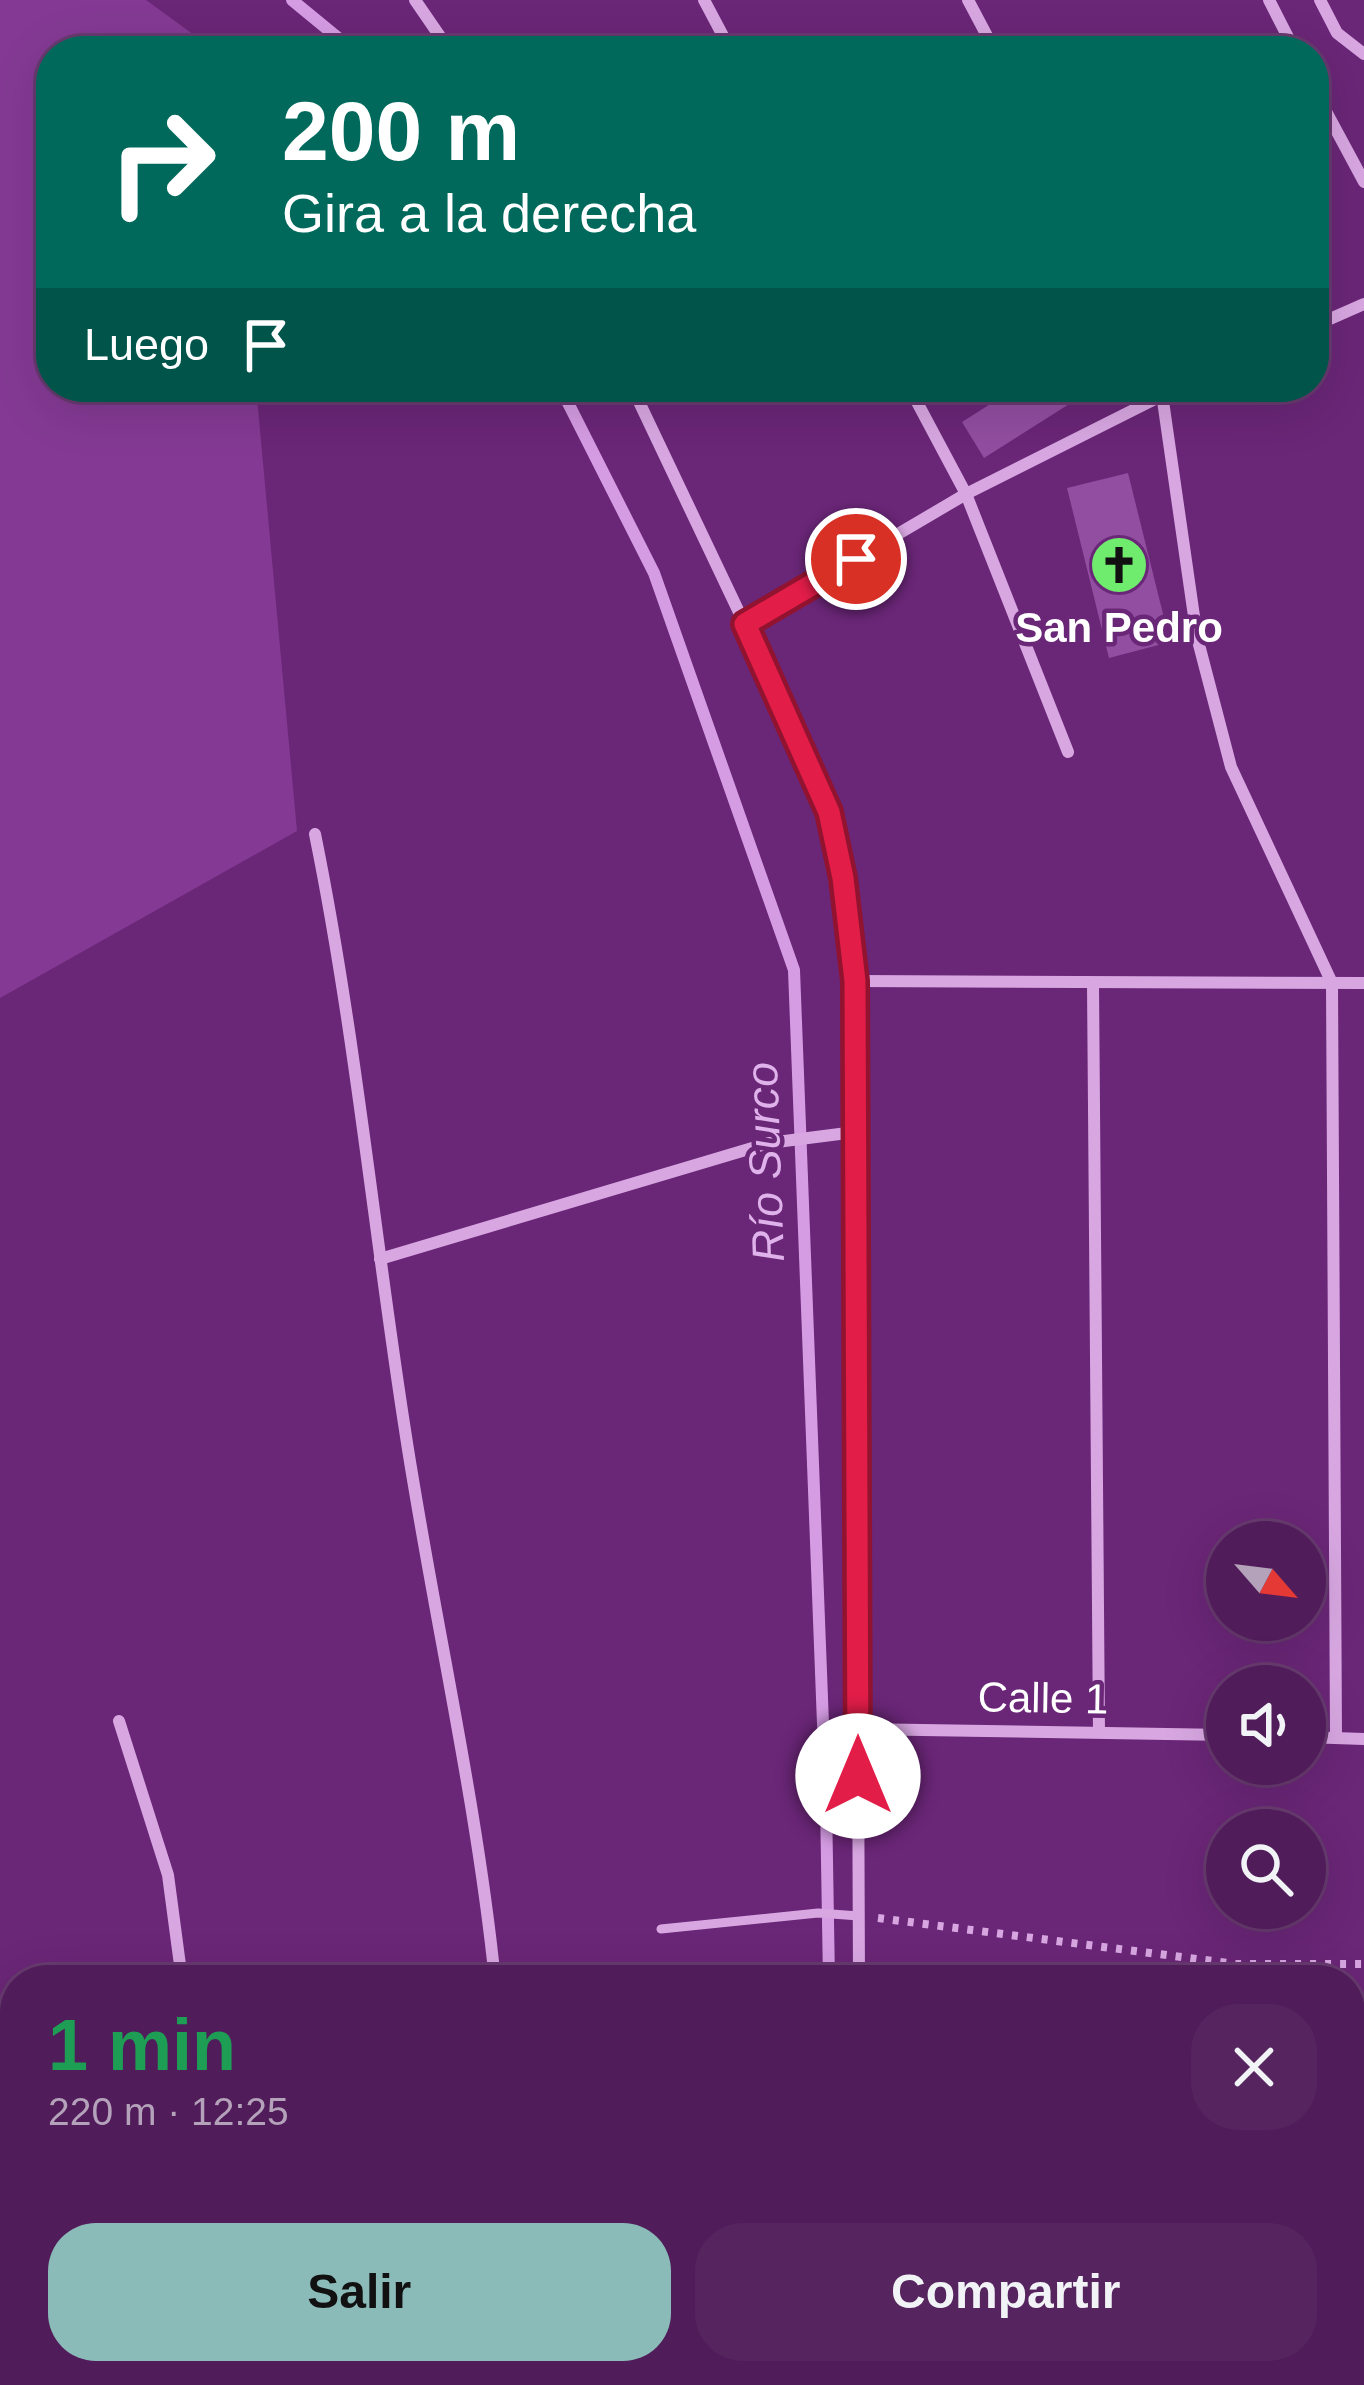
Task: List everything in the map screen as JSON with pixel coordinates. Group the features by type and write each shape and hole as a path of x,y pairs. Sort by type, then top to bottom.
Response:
{"street":[{"path":"416,0 440,36"},
{"path":"704,0 723,36"},
{"path":"968,0 987,36"},
{"path":"1269,0 1287,36"},
{"path":"1320,0 1336,33 1364,54"},
{"path":"1329,117 1364,182"},
{"path":"1329,319 1364,304"},
{"path":"639,402 829,812 843,878 855,981 859,1965"},
{"path":"917,402 966,494 1069,752"},
{"path":"745,624 966,494 1140,402"},
{"path":"1163,402 1197,637 1231,767 1332,983 1336,1738"},
{"path":"315,835 352,1046 420,1520 460,1742 493,1965"},
{"path":"855,981 1364,983"},
{"path":"1094,983 1099,1732"},
{"path":"380,1258 784,1140 855,1132"},
{"path":"119,1721 168,1875 180,1965"},
{"name":"Calle 1","path":"858,1730 1206,1735"},
{"path":"1326,1738 1364,1739"}],"lane":[{"path":"661,1928 818,1913 859,1916"}],"path":[{"path":"859,1916 1236,1964 1364,1964"}],"shaded area":[{"path":"0,0 146,0 195,36 36,36 36,402 257,402 297,831 0,998"}],"building":[{"path":"993,402 1072,402 984,458 962,422"},
{"name":"San Pedro","path":"1128,473 1170,642 1109,658 1067,488"}],"waterway":[{"name":"Río Surco","path":"292,0 336,36"},
{"name":"Río Surco","path":"568,402 654,573 794,970 829,1965"}],"place":[{"name":"San Pedro","path":"1119,565"}],"route":[{"path":"856,559 745,624 829,812 843,878 855,981 858,1776"}]}
